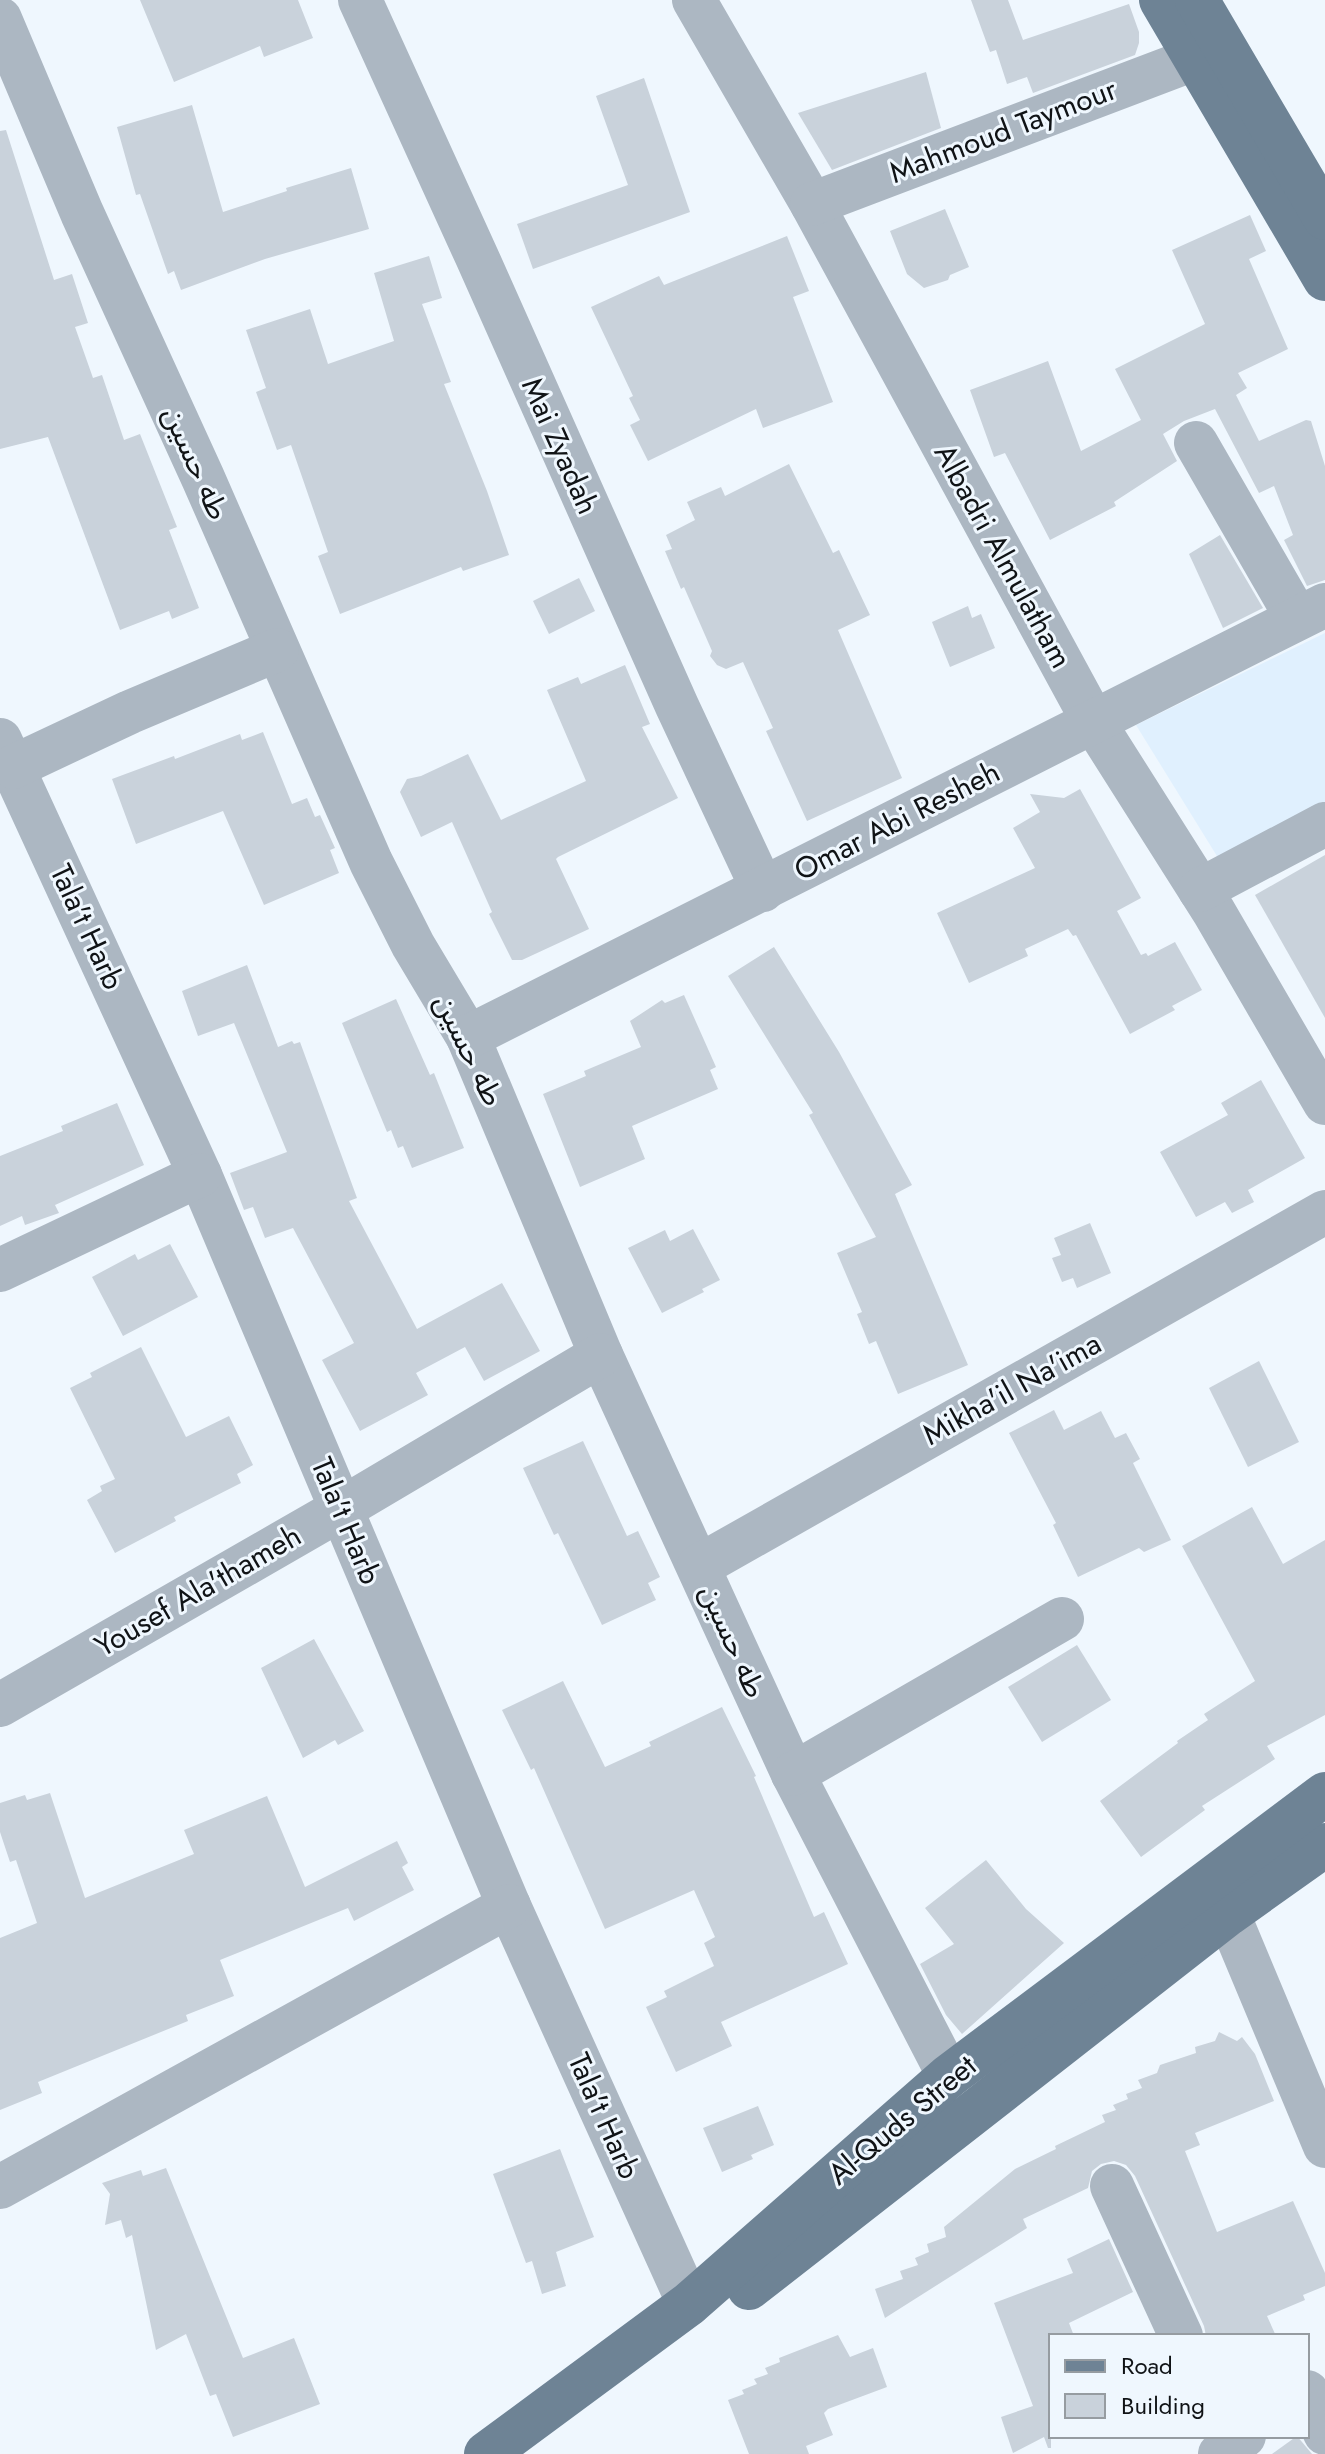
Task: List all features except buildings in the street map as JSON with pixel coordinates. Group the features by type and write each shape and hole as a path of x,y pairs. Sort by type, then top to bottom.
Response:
{"main road":[{"path":"1161,0 1325,279"},
{"path":"1197,0 1325,218"},
{"name":"Al-Quds Street","path":"486,2454 689,2304 949,2076 1325,1794"},
{"path":"536,2454 1228,1914 1325,1845"}],"street":[{"name":"Mai Zyadah","path":"360,0 677,706 763,890"},
{"name":"Albadri Almulatham","path":"694,0 812,204 1093,721 1200,890 1325,1103"},
{"name":"طه حسين","path":"0,19 82,213 203,478 371,862 413,945 468,1037 601,1355 793,1774 949,2076"},
{"name":"Mahmoud Taymour","path":"812,204 1194,59"},
{"path":"1196,443 1311,611"},
{"name":"Omar Abi Resheh","path":"468,1037 1311,611"},
{"path":"6,753 130,712 277,650"},
{"name":"Tala't Harb","path":"6,753 200,1175 509,1906 689,2304"},
{"path":"1200,890 1325,824"},
{"path":"0,1270 200,1175"},
{"name":"Mikha'il Na'ima","path":"699,1566 1325,1212"},
{"name":"Yousef Ala'thameh","path":"0,1705 601,1355"},
{"path":"793,1774 1062,1619"},
{"path":"0,2187 509,1906"},
{"path":"1228,1914 1325,2146"},
{"path":"1112,2186 1180,2334"},
{"path":"1309,2388 1325,2374"},
{"path":"1309,2395 1325,2433"}],"shaded area":[{"path":"1325,633 1325,812 1225,869 1136,725"}]}
